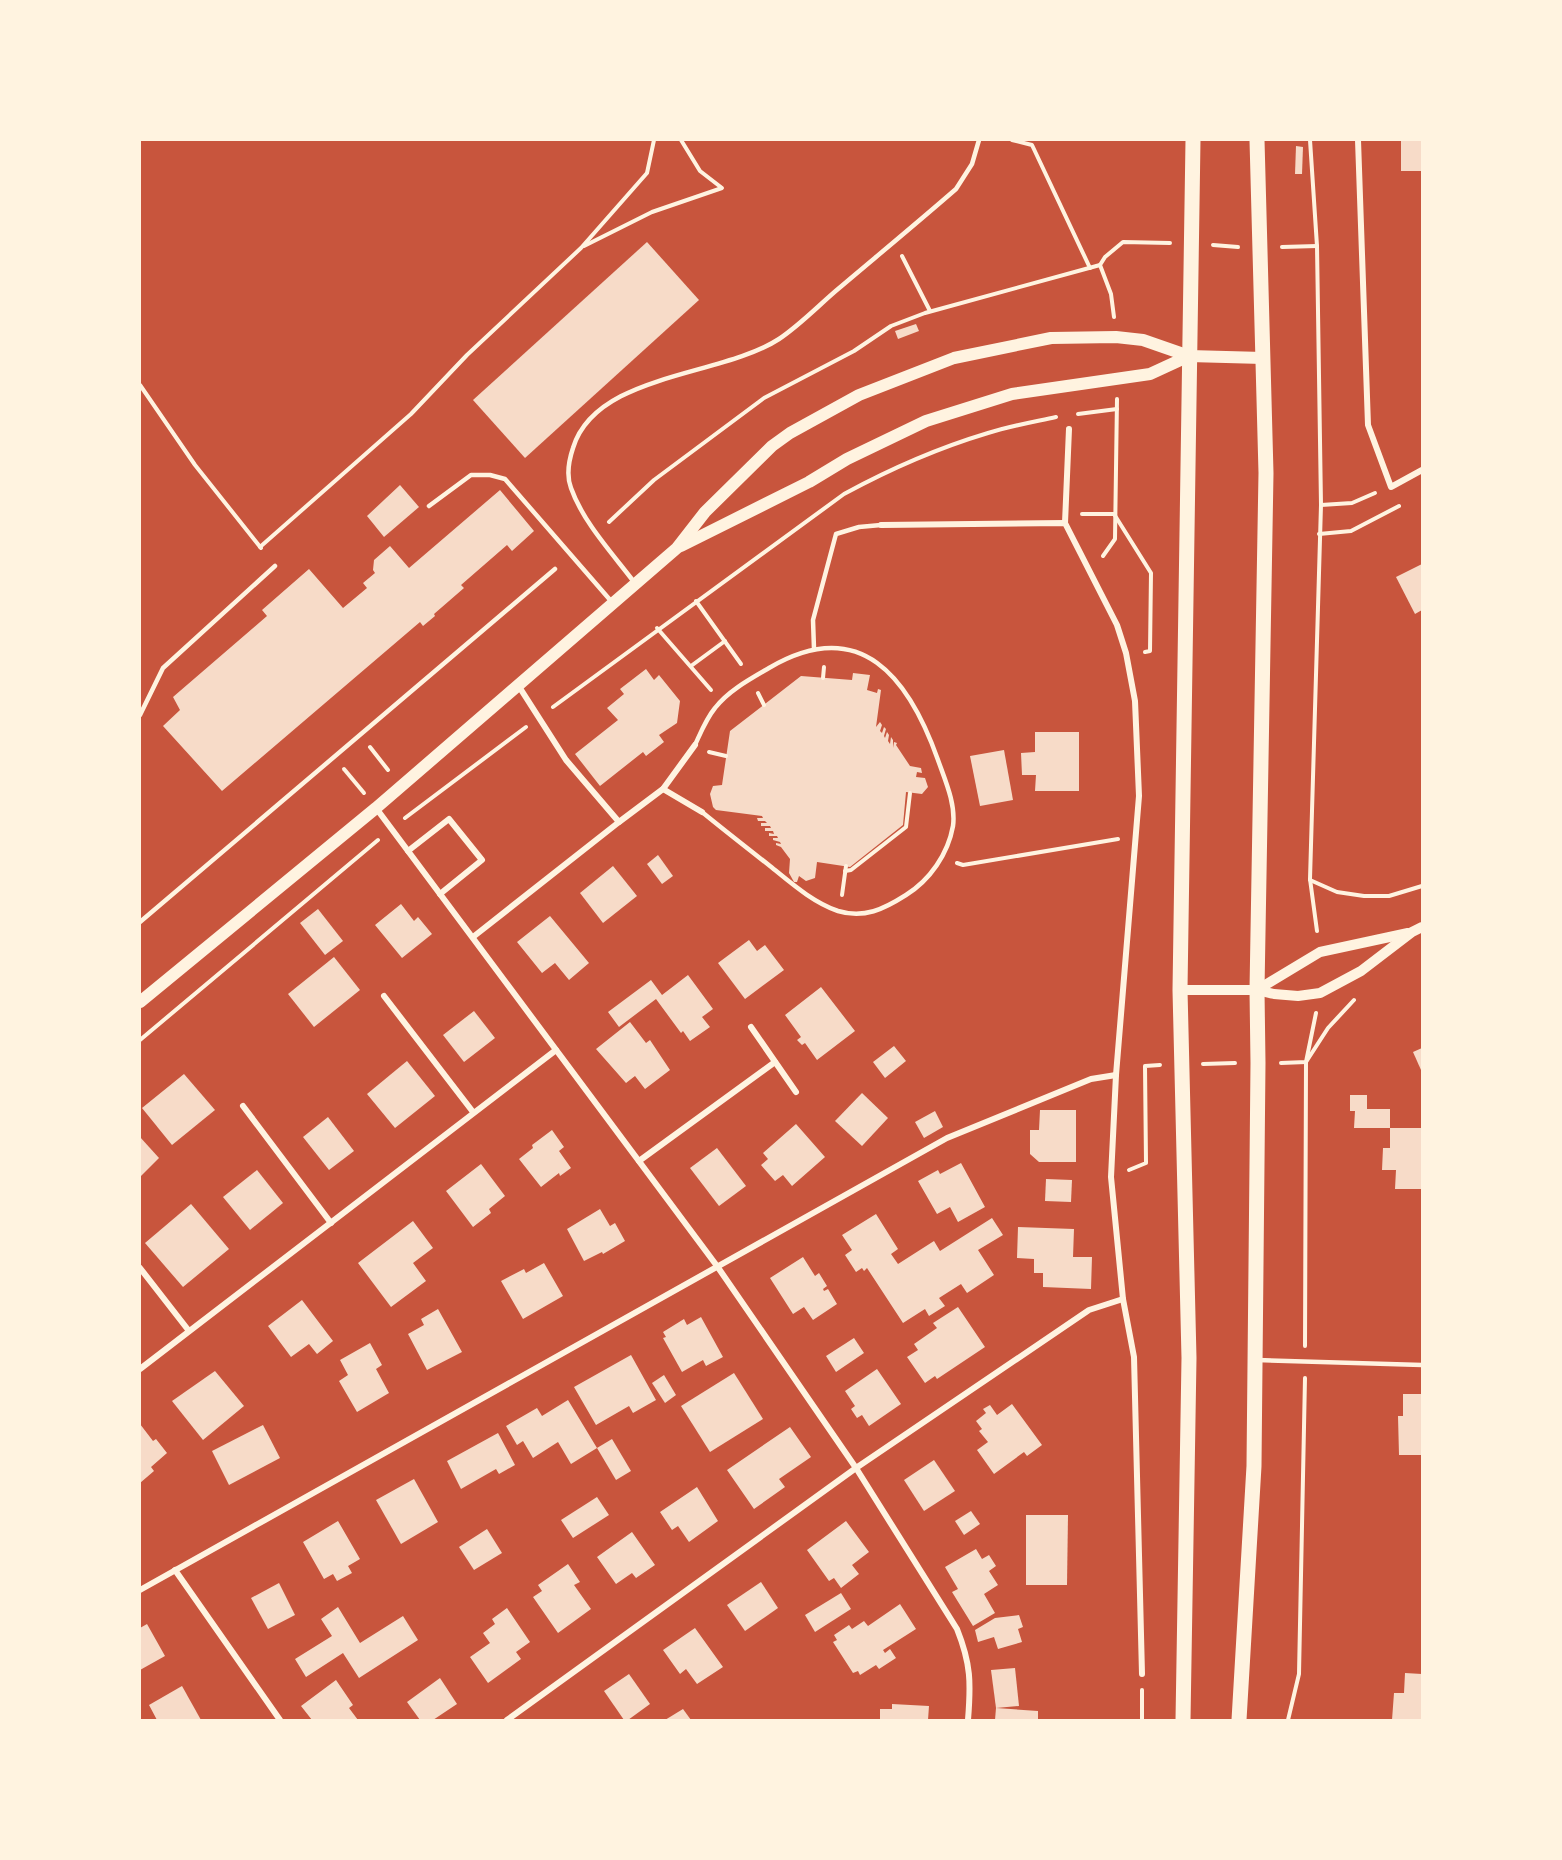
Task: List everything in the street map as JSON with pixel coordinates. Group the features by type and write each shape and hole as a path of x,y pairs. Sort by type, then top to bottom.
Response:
{"main road":[{"path":"1183,1720 1189,1358 1180,1064 1180,990 1193,140"},
{"path":"1239,1720 1254,1466 1257,1360 1257,990 1266,473 1257,140"},
{"path":"140,1002 401,787 636,584 677,548 705,512 772,446 790,433 859,395 954,358 1051,338 1116,337 1143,340 1190,356 1263,358"},
{"path":"677,548 809,482 847,459 926,421 1012,394 1150,374 1190,356"}],"street":[{"path":"1358,140 1368,425 1391,487 1422,470"},
{"path":"1069,429 1065,523 1117,625 1126,653 1135,701 1139,796 1116,1076 1111,1177 1124,1299 1134,1357 1142,1674"},
{"path":"881,525 1065,523"},
{"path":"518,685 566,760 619,822"},
{"path":"473,937 663,789 695,745"},
{"path":"663,789 702,812"},
{"path":"376,808 717,1266 856,1468 957,1629 967,1653 971,1677 968,1720"},
{"path":"408,851 449,819 482,860 440,894"},
{"path":"1180,990 1257,990 1298,996 1320,993 1361,971 1422,927"},
{"path":"1257,990 1320,952 1412,932"},
{"path":"384,996 474,1112"},
{"path":"751,1027 796,1092"},
{"path":"140,1369 556,1050"},
{"path":"639,1161 775,1062"},
{"path":"140,1590 947,1138 1091,1079 1116,1076"},
{"path":"243,1106 331,1223"},
{"path":"140,1268 189,1331"},
{"path":"507,1720 856,1468 1089,1310 1124,1299"},
{"path":"175,1570 280,1720"}],"lane":[{"path":"636,584 581,510 570,486 568,464 575,441 586,422 605,405 632,390 743,356 779,339 956,189 972,164 979,140"},
{"path":"429,506 471,475 490,475 505,480 613,603"},
{"path":"814,649 813,620 837,534 859,527 881,525"},
{"path":"140,714 162,668 275,566"},
{"path":"140,922 555,569"},
{"path":"695,745 710,715 721,702 751,679 790,656 814,649 845,649 862,654 880,663 893,676 919,715 936,754 952,806 953,824 948,847 913,891 884,909 868,914 851,914 823,904 789,882 702,812"},
{"path":"1257,1360 1422,1365"}],"path":[{"path":"260,547 411,414 467,355 580,248 646,173 654,140"},
{"path":"580,248 652,212 722,188 700,171 681,140"},
{"path":"1012,140 1032,145 1090,268"},
{"path":"1311,140 1317,246"},
{"path":"894,241 930,311"},
{"path":"597,532 654,480 764,398 854,351 891,326 930,311 1101,265"},
{"path":"140,385 195,465 275,566"},
{"path":"1070,415 1117,409 1115,539 1106,553 1089,571"},
{"path":"667,622 844,494 880,474 989,432 1059,416"},
{"path":"1319,534 1352,531 1399,506 1391,487 1352,503 1321,505"},
{"path":"1065,523 1080,514 1114,514"},
{"path":"1114,514 1151,573 1150,651 1126,653"},
{"path":"696,601 751,679"},
{"path":"657,628 721,702"},
{"path":"691,666 725,641"},
{"path":"361,735 417,808"},
{"path":"335,758 376,808"},
{"path":"838,910 845,869 851,870 906,827 910,793"},
{"path":"941,858 963,865 1136,836"},
{"path":"1310,879 1336,892 1364,896 1389,896 1422,886"},
{"path":"1111,1177 1146,1163 1145,1066 1306,1062 1328,1028 1356,997"},
{"path":"1142,1674 1142,1720"}],"building":[{"path":"1401,140 1422,140 1422,171 1401,171"},
{"path":"1296,146 1303,147 1302,174 1295,174"},
{"path":"647,242 699,300 525,458 473,400"},
{"path":"916,324 919,331 898,339 895,331"},
{"path":"400,485 419,507 384,537 367,516"},
{"path":"500,490 534,531 512,551 507,545 461,585 464,588 434,614 435,616 423,626 420,622 222,791 163,726 180,710 173,697 267,616 262,610 309,569 343,608 367,588 363,583 375,573 374,560 390,546 409,568"},
{"path":"1422,564 1422,610 1415,614 1396,577"},
{"path":"646,669 654,680 659,675 680,701 677,723 659,735 664,742 646,756 643,752 600,786 575,754 618,720 607,708 624,694 620,689"},
{"path":"853,673 870,675 867,690 877,693 878,689 881,690 876,727 880,722 882,725 880,731 882,733 884,727 886,729 884,736 885,738 887,732 890,744 891,737 893,748 894,742 897,743 896,745 910,766 921,768 922,773 917,772 916,777 925,778 928,787 922,794 906,792 903,825 850,867 817,862 815,878 806,881 799,876 797,882 794,882 789,873 790,859 781,847 776,845 776,843 781,844 780,842 773,840 773,838 778,838 777,836 769,836 769,833 774,834 773,831 765,831 765,828 771,828 770,826 761,826 761,823 767,823 758,821 757,818 763,818 762,816 716,810 710,794 713,786 722,785 730,731 801,676 852,680"},
{"path":"1035,732 1079,732 1079,791 1035,791 1036,775 1022,775 1021,753 1035,752"},
{"path":"1004,750 1013,800 980,806 970,756"},
{"path":"658,855 673,876 662,884 647,864"},
{"path":"613,866 637,896 603,923 580,893"},
{"path":"401,904 414,921 418,917 432,934 402,958 375,925"},
{"path":"318,909 343,941 325,955 300,923"},
{"path":"550,916 589,963 569,980 555,963 542,973 517,942"},
{"path":"749,940 757,951 765,945 784,970 745,999 718,963"},
{"path":"334,957 360,990 314,1027 288,994"},
{"path":"688,975 713,1009 702,1017 710,1027 690,1041 683,1031 681,1033 656,999 619,1027 608,1012 651,980 662,995"},
{"path":"821,987 855,1031 817,1060 805,1043 802,1045 797,1040 801,1037 785,1015"},
{"path":"474,1011 495,1038 464,1062 443,1035"},
{"path":"630,1022 646,1043 650,1040 670,1070 645,1089 635,1076 626,1083 596,1049"},
{"path":"894,1046 906,1061 885,1078 873,1062"},
{"path":"1422,1048 1422,1070 1421,1070 1413,1052"},
{"path":"407,1061 435,1096 395,1128 367,1094"},
{"path":"184,1074 215,1110 172,1145 142,1108"},
{"path":"862,1093 888,1118 862,1146 835,1121"},
{"path":"1350,1095 1367,1095 1367,1109 1390,1109 1390,1128 1354,1128 1355,1111 1350,1111"},
{"path":"1040,1110 1076,1110 1076,1162 1039,1162 1030,1154 1030,1130 1039,1130"},
{"path":"935,1111 943,1127 924,1138 915,1122"},
{"path":"328,1117 354,1151 329,1170 303,1137"},
{"path":"796,1124 825,1157 792,1186 783,1175 775,1181 761,1165 768,1159 763,1153"},
{"path":"1390,1128 1422,1128 1422,1189 1395,1189 1396,1170 1382,1170 1383,1148 1390,1148"},
{"path":"552,1130 564,1147 559,1151 571,1168 560,1176 559,1173 541,1187 519,1159 533,1148 532,1145"},
{"path":"140,1137 159,1158 140,1177"},
{"path":"717,1148 746,1186 719,1206 690,1168"},
{"path":"961,1163 985,1207 958,1222 950,1207 937,1214 918,1181 938,1170 940,1174"},
{"path":"481,1164 505,1196 489,1209 491,1213 473,1227 446,1191"},
{"path":"257,1170 283,1203 250,1230 223,1197"},
{"path":"1046,1179 1072,1180 1071,1202 1045,1201"},
{"path":"191,1204 229,1249 183,1287 145,1243"},
{"path":"600,1209 610,1226 615,1223 625,1241 603,1254 602,1252 584,1261 567,1229"},
{"path":"876,1214 898,1249 891,1254 898,1264 934,1241 940,1251 992,1218 1003,1235 978,1250 994,1275 967,1293 961,1284 939,1298 945,1306 929,1316 925,1309 903,1323 867,1268 856,1272 845,1255 852,1250 842,1235"},
{"path":"413,1221 433,1248 413,1263 426,1281 391,1307 358,1263"},
{"path":"1018,1227 1074,1229 1073,1257 1092,1257 1091,1289 1043,1287 1043,1273 1034,1273 1034,1259 1017,1258"},
{"path":"803,1257 815,1276 819,1273 827,1286 823,1289 824,1291 828,1289 837,1304 813,1320 804,1307 793,1314 770,1278"},
{"path":"544,1263 563,1296 523,1319 501,1281 524,1269 526,1273"},
{"path":"302,1300 333,1341 317,1354 309,1344 291,1357 268,1326"},
{"path":"958,1307 985,1347 937,1379 935,1376 925,1383 907,1357 918,1350 914,1344 937,1328 933,1323"},
{"path":"438,1309 462,1352 427,1370 408,1334 424,1325 421,1319"},
{"path":"701,1317 723,1357 706,1366 703,1360 682,1372 663,1338 666,1337 663,1332 684,1319 687,1325"},
{"path":"854,1338 864,1353 836,1372 826,1356"},
{"path":"370,1343 382,1365 376,1369 389,1393 357,1412 339,1381 348,1375 340,1360"},
{"path":"631,1355 656,1400 633,1413 629,1406 596,1425 574,1387"},
{"path":"877,1369 901,1404 869,1426 862,1415 857,1418 851,1409 855,1406 845,1391"},
{"path":"215,1371 244,1406 203,1440 172,1401"},
{"path":"734,1373 763,1419 710,1452 681,1406"},
{"path":"664,1375 676,1395 665,1403 652,1383"},
{"path":"1403,1394 1422,1394 1422,1455 1399,1455 1398,1416 1403,1416"},
{"path":"568,1400 597,1448 571,1464 558,1442 533,1458 523,1441 517,1445 506,1426 537,1408 542,1416"},
{"path":"1012,1404 1042,1445 1027,1456 1024,1452 994,1474 977,1450 988,1442 979,1431 982,1429 976,1421 986,1413 983,1409 990,1405 997,1415"},
{"path":"140,1424 153,1441 156,1439 167,1453 151,1467 154,1471 140,1483"},
{"path":"263,1425 280,1458 229,1485 212,1451"},
{"path":"790,1427 811,1457 779,1479 785,1487 754,1509 727,1470"},
{"path":"498,1433 515,1465 499,1474 496,1469 461,1489 447,1461"},
{"path":"612,1439 631,1471 616,1480 597,1448"},
{"path":"934,1460 955,1491 924,1511 904,1480"},
{"path":"414,1479 438,1522 401,1544 376,1500"},
{"path":"697,1487 718,1521 689,1542 678,1526 672,1530 660,1512"},
{"path":"597,1497 609,1515 573,1538 561,1520"},
{"path":"971,1511 980,1524 964,1535 955,1521"},
{"path":"1026,1515 1068,1515 1067,1585 1026,1585"},
{"path":"338,1521 360,1559 348,1566 352,1573 337,1581 333,1574 324,1579 303,1542"},
{"path":"846,1521 869,1552 852,1565 859,1574 841,1588 834,1578 829,1581 807,1550"},
{"path":"487,1529 502,1553 474,1570 459,1547"},
{"path":"632,1532 655,1565 636,1578 632,1573 616,1584 597,1557"},
{"path":"976,1549 982,1559 989,1555 996,1566 989,1571 998,1585 984,1594 995,1613 973,1626 952,1592 958,1589 945,1567"},
{"path":"568,1564 580,1582 574,1585 591,1609 558,1633 533,1597 542,1591 538,1585"},
{"path":"761,1582 778,1608 745,1631 727,1605"},
{"path":"279,1583 295,1615 268,1629 251,1598"},
{"path":"841,1593 851,1609 815,1632 805,1615"},
{"path":"900,1604 916,1629 883,1650 885,1653 890,1649 896,1658 879,1669 876,1665 860,1675 858,1671 853,1673 833,1642 837,1640 834,1635 849,1625 852,1629 864,1621 868,1626"},
{"path":"338,1607 360,1643 403,1616 418,1640 359,1678 343,1653 306,1677 295,1659 332,1636 321,1619"},
{"path":"507,1608 530,1642 516,1652 521,1659 488,1683 470,1657 490,1643 483,1633 495,1624 492,1619"},
{"path":"1019,1615 1023,1627 1018,1629 1022,1642 998,1649 994,1637 978,1642 975,1630 995,1618"},
{"path":"147,1624 165,1656 140,1670 140,1628"},
{"path":"695,1628 723,1667 697,1684 686,1669 680,1674 663,1650"},
{"path":"1015,1668 1019,1706 996,1708 991,1670"},
{"path":"1405,1673 1422,1674 1422,1720 1392,1720 1394,1693 1404,1693"},
{"path":"629,1674 650,1704 628,1720 624,1720 604,1691"},
{"path":"440,1678 457,1704 433,1720 420,1720 407,1702"},
{"path":"336,1680 353,1705 349,1708 358,1720 312,1720 301,1706"},
{"path":"182,1686 201,1720 157,1720 149,1705"},
{"path":"892,1704 929,1706 928,1720 880,1720 880,1709 892,1709"},
{"path":"996,1708 1038,1711 1038,1720 995,1720"},
{"path":"683,1709 691,1720 665,1720"}]}
